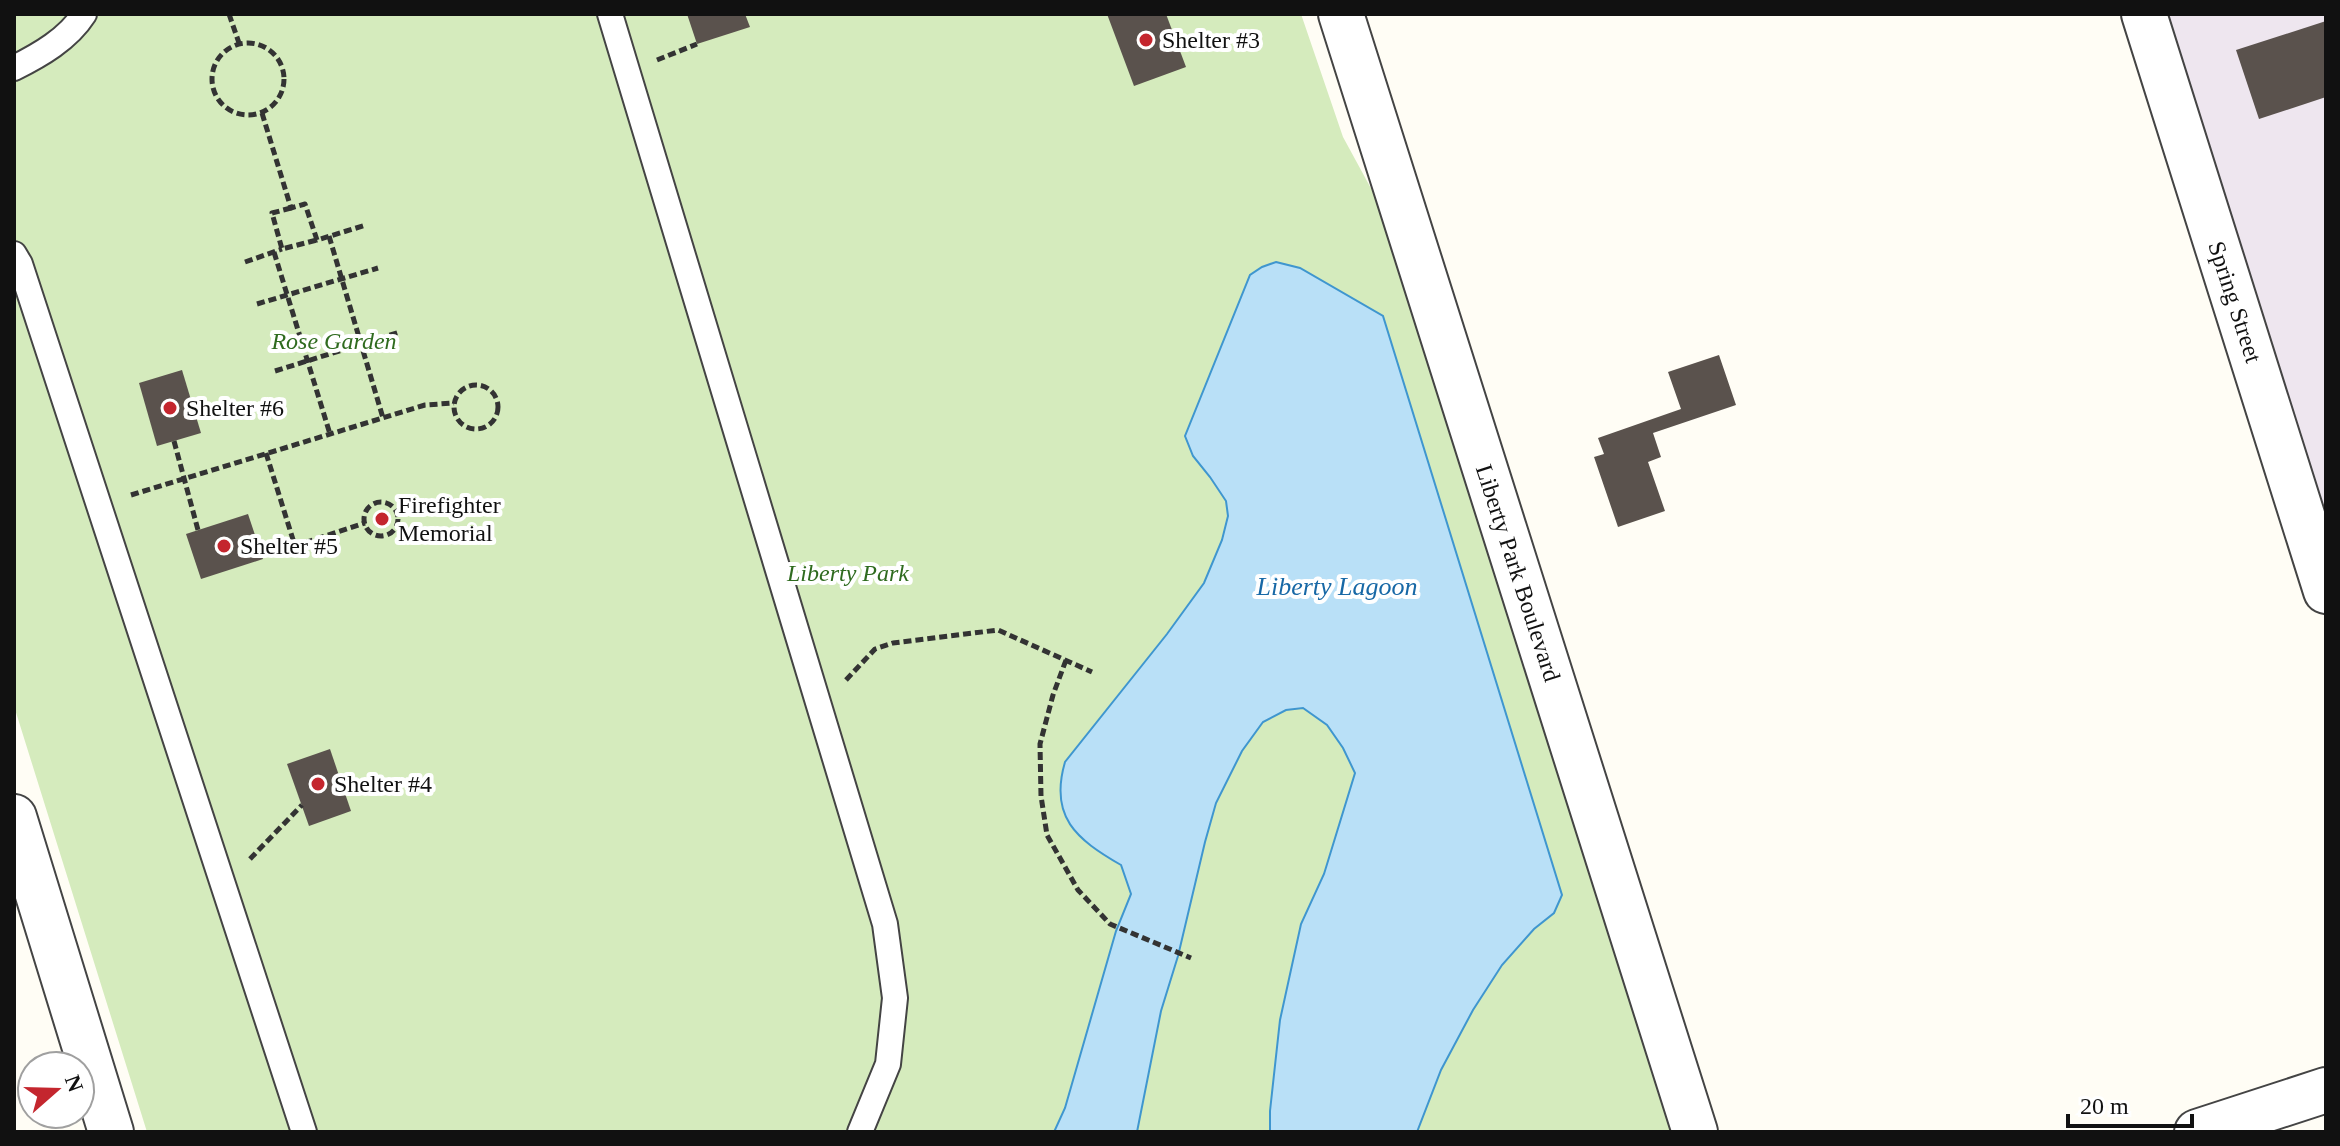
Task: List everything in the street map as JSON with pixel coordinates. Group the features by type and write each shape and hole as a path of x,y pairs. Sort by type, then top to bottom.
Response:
{"street":[{"name":"Liberty Park Boulevard","path":"1341,14 1695,1132"},
{"name":"Spring Street","path":"2144,14 2326,591"},
{"path":"14,817 111,1132"},
{"path":"2197,1132 2326,1090"}],"lane":[{"path":"14,68 76,28 84,14"},
{"path":"610,14 885,924 895,998 888,1064 860,1132"},
{"path":"14,254 20,264 304,1132"}],"path":[{"path":"229,14 239,44"},
{"path":"239,44 263,46 273,53 284,74 284,86 279,98 262,113 249,116 227,109 214,90 214,67 220,57 239,44"},
{"path":"627,72 697,44"},
{"path":"262,113 291,208"},
{"path":"282,249 272,213 305,204 317,240"},
{"path":"245,262 366,225"},
{"path":"329,236 383,418"},
{"path":"274,252 330,434"},
{"path":"257,304 378,268"},
{"path":"275,371 400,332"},
{"path":"480,386 492,393 497,412 483,428 468,428 457,418 454,403 466,387 480,386"},
{"path":"99,505 425,405 454,403"},
{"path":"174,441 198,530"},
{"path":"266,453 295,546 365,523"},
{"path":"379,501 391,505 398,514 397,525 385,535 370,532 365,523 365,511 379,501"},
{"path":"819,706 875,649 893,643 998,630 1092,672"},
{"path":"1066,660 1040,744 1041,796 1047,835 1078,890 1110,924 1191,958"},
{"path":"223,888 302,805"}],"shaded area":[{"path":"2157,14 2326,14 2326,547"}],"green space":[{"name":"Liberty Park","path":"14,14 1301,14 1343,137 1398,238 1682,1132 147,1132 14,706"}],"water":[{"name":"Liberty Lagoon","path":"1276,262 1300,268 1383,316 1562,895 1554,913 1534,929 1502,965 1473,1010 1441,1070 1417,1132 1270,1132 1280,1020 1301,924 1324,874 1355,773 1327,725 1303,708 1286,710 1263,722 1242,751 1216,803 1161,1011 1137,1132 1054,1132 1065,1108 1116,931 1131,894 1121,865 1079,835 1064,812 1061,781 1065,762 1204,583 1222,540 1228,516 1226,501 1193,456 1185,436 1250,275"}],"building":[{"path":"687,14 745,14 750,27 697,44"},
{"name":"Shelter #3","path":"1107,14 1166,14 1186,67 1134,86"},
{"path":"2326,21 2326,97 2259,119 2236,50"},
{"path":"1719,355 1736,405 1653,433 1661,457 1648,462 1665,511 1618,527 1594,457 1604,454 1598,438 1681,409 1668,372"},
{"name":"Shelter #6","path":"182,370 201,433 157,446 139,383"},
{"name":"Shelter #5","path":"248,514 263,559 201,579 186,534"},
{"name":"Shelter #4","path":"330,749 351,811 309,826 287,764"}],"place":[{"name":"Shelter #3","path":"1146,40"},
{"name":"Shelter #6","path":"170,408"},
{"name":"Firefighter Memorial","path":"382,519"},
{"name":"Shelter #5","path":"224,546"},
{"name":"Shelter #4","path":"318,784"}],"park label":[{"name":"Rose Garden","path":"334,341"}]}
